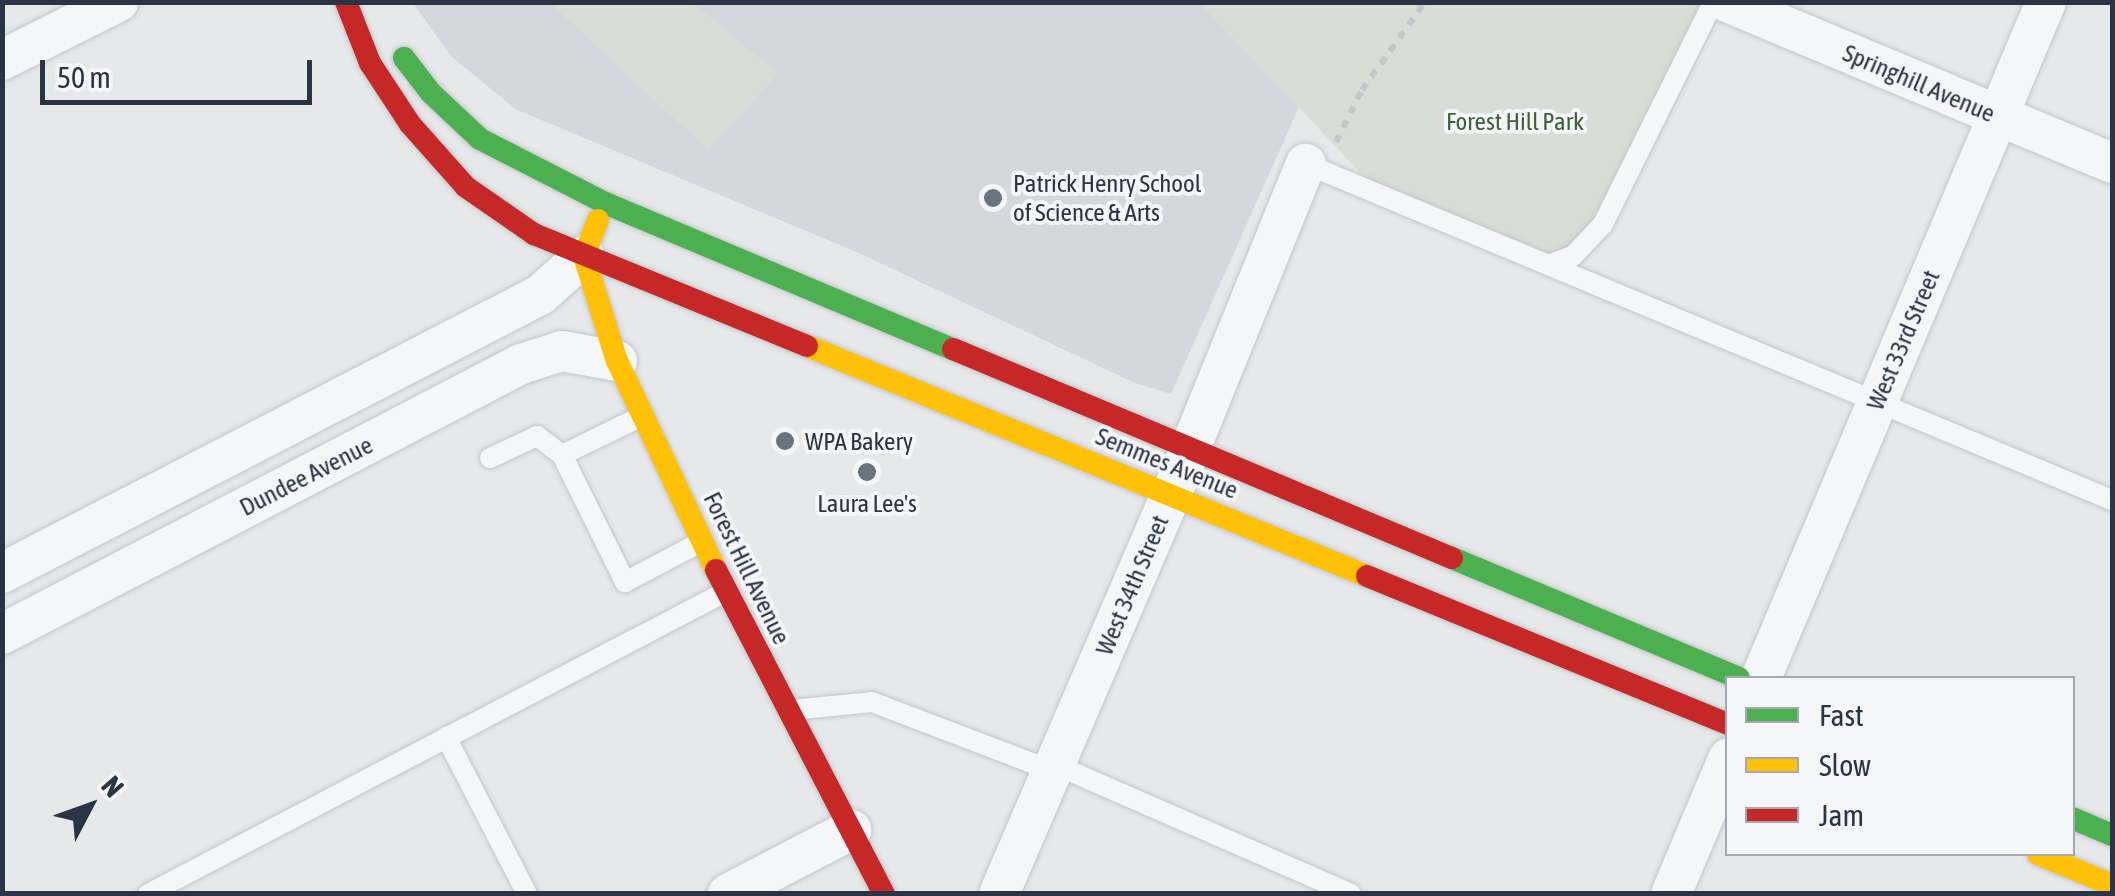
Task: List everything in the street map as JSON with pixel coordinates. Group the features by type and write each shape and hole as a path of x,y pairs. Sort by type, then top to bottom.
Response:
{"main road":[{"path":"346,2 370,62 392,98 447,168 466,187 534,234 584,256 605,203 480,139 431,93 364,2"},
{"name":"Semmes Avenue","path":"605,203 1734,676"},
{"name":"Forest Hill Avenue","path":"584,256 617,361 726,591 884,894"},
{"name":"Semmes Avenue","path":"584,256 1725,723"},
{"path":"2075,819 2112,835"},
{"path":"2043,856 2112,885"}],"street":[{"path":"2,60 118,2"},
{"name":"Springhill Avenue","path":"1727,2 2112,164"},
{"name":"West 33rd Street","path":"1762,676 2046,2"},
{"name":"West 34th Street","path":"999,894 1314,167"},
{"name":"Dundee Avenue","path":"2,634 471,359 584,256"},
{"name":"Dundee Avenue","path":"2,573 471,359 521,364 562,351 617,361"},
{"path":"1671,894 1725,766"},
{"path":"728,894 851,830"}],"lane":[{"path":"1548,265 1573,256 1603,224 1714,2"},
{"path":"1314,167 2112,500"},
{"path":"562,455 643,415"},
{"path":"490,458 537,436 562,455 625,582 703,541"},
{"path":"148,894 726,591"},
{"path":"789,710 872,702 1054,768 1344,892"},
{"path":"446,737 527,894"}],"path":[{"path":"1314,167 1424,2"}],"shaded area":[{"name":"Patrick Henry School of Science & Arts","path":"413,3 1200,3 1299,107 1171,394 1135,383 861,254 515,109 451,56"}],"green space":[{"path":"556,3 693,3 778,74 708,150 554,7"},
{"name":"Forest Hill Park","path":"1200,3 1711,3 1574,280 1374,187"}],"traffic: fast":[{"path":"404,58 431,93 480,139 605,203 953,349"},
{"path":"1452,558 1734,676"},
{"path":"2075,819 2112,835"}],"traffic: slow":[{"path":"598,220 584,256 617,361 716,570"},
{"path":"807,346 1367,576"},
{"path":"2043,856 2112,885"}],"traffic: jam":[{"path":"346,2 370,63 410,124 466,187 534,234 807,346"},
{"path":"953,349 1452,558"},
{"path":"716,570 884,894"},
{"path":"1367,576 1725,723"}],"place":[{"name":"Patrick Henry School of Science & Arts","path":"993,198"},
{"name":"WPA Bakery","path":"785,441"},
{"name":"Laura Lee's","path":"867,472"}]}
